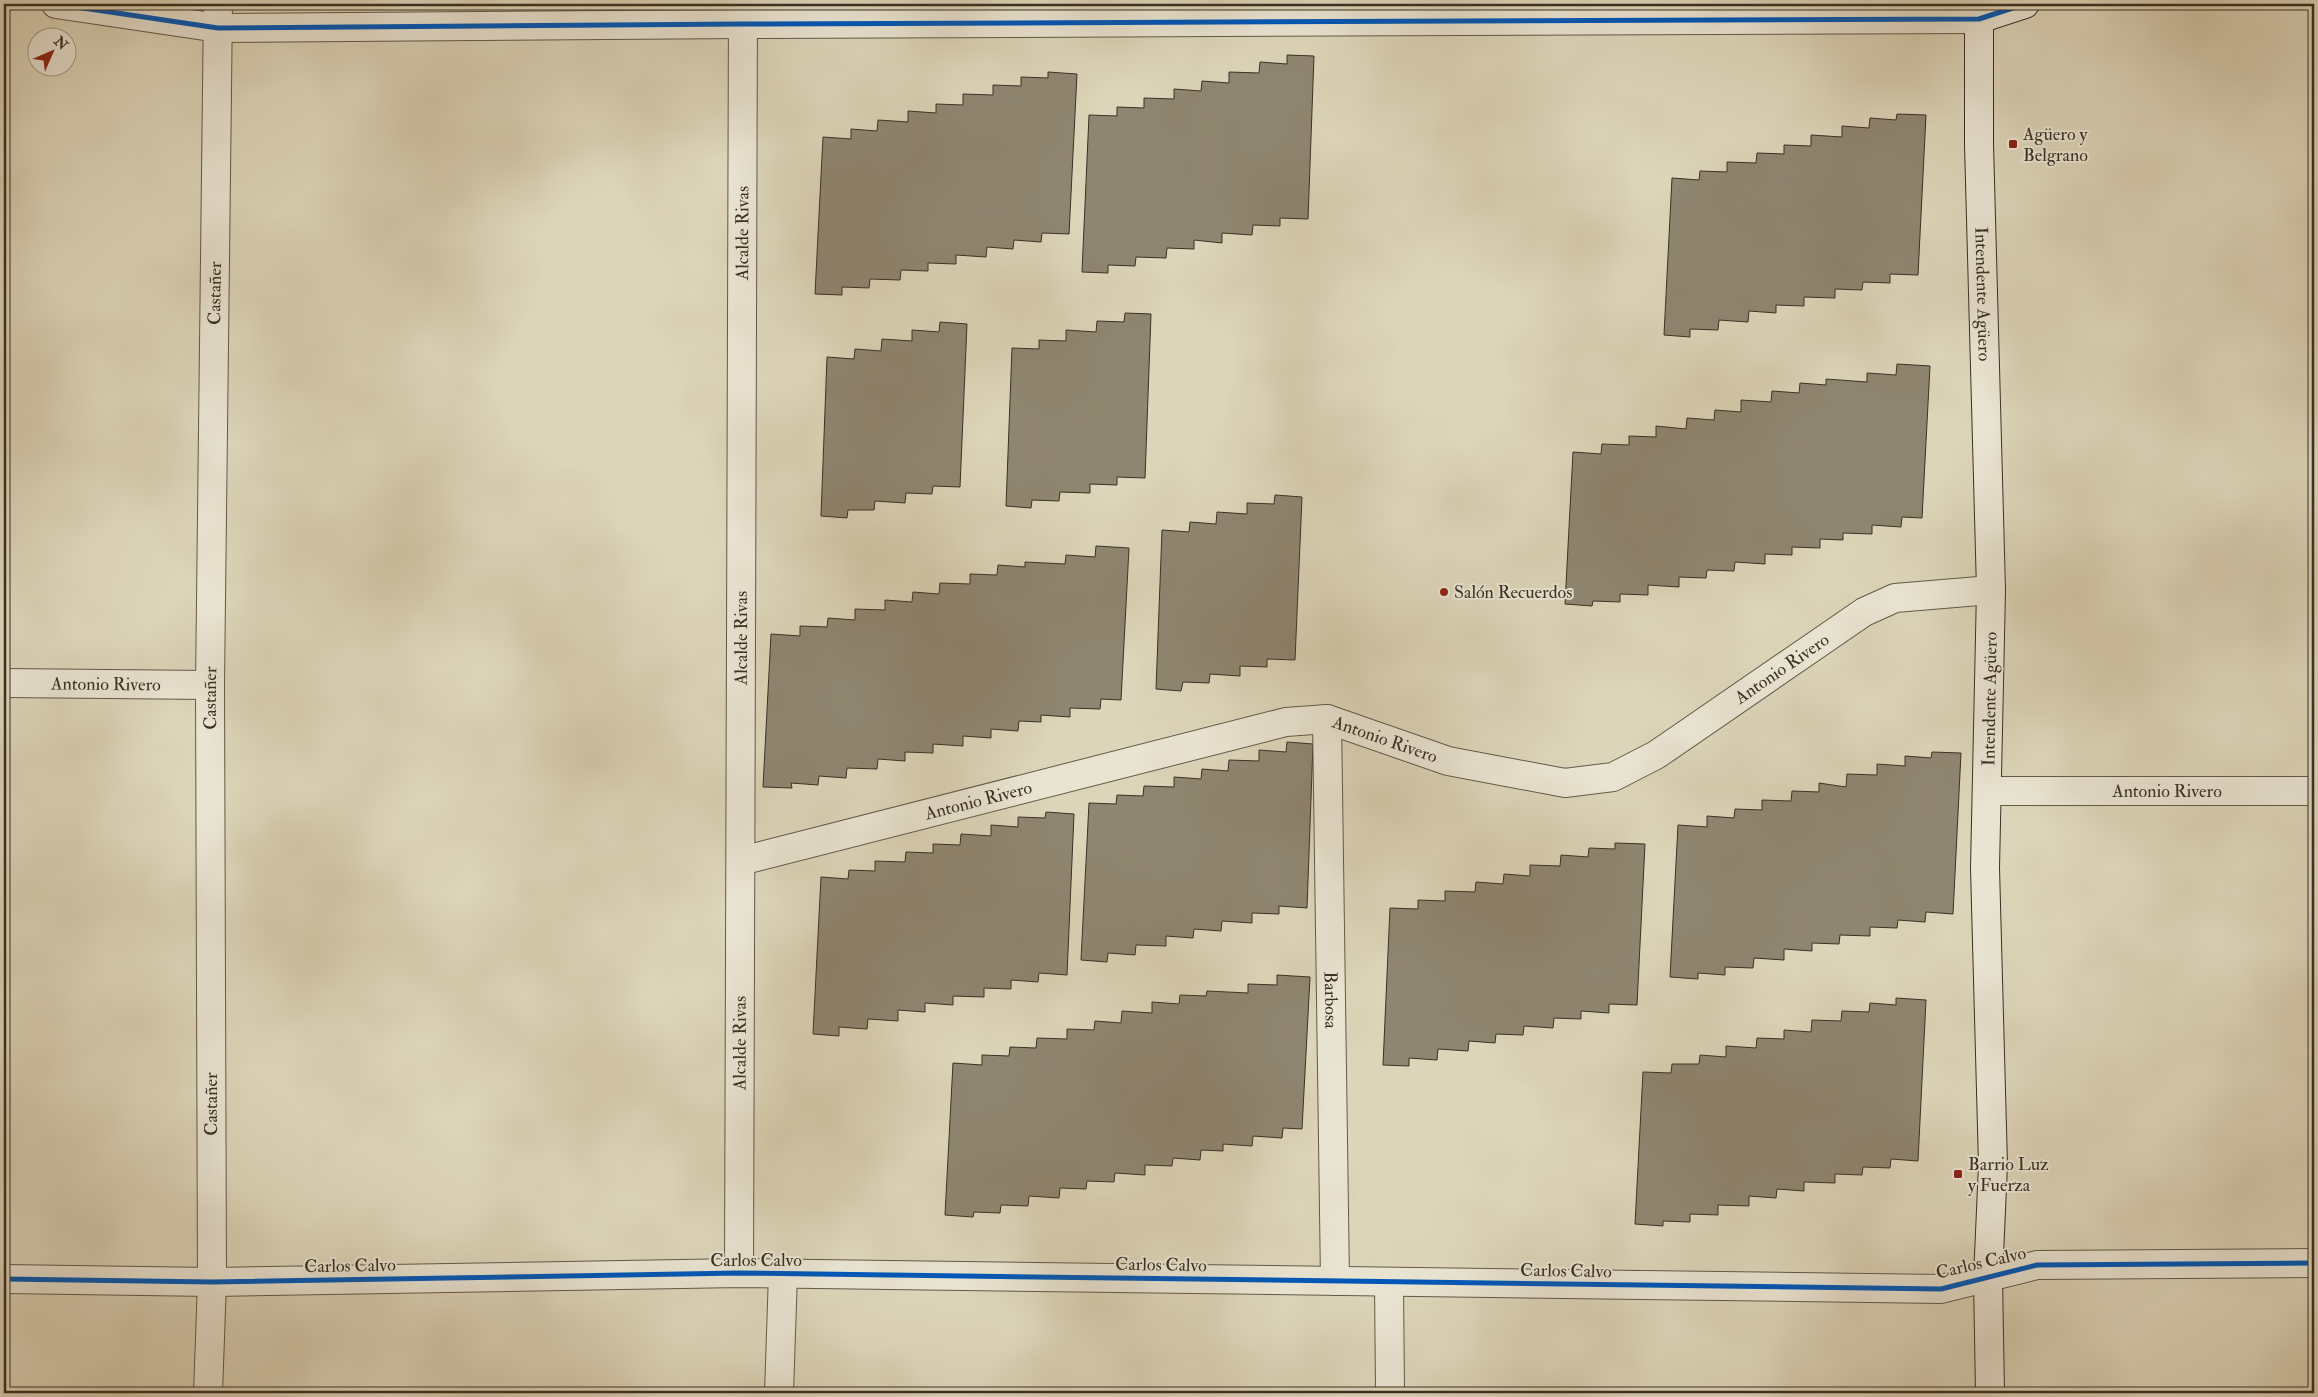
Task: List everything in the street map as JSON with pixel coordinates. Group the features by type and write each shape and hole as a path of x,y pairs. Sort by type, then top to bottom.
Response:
{"street":[{"path":"56,4 218,16 1979,12 2025,4"},
{"name":"Intendente Agüero","path":"1979,12 1979,144 1992,590 1985,868 1993,1165 1988,1278 1990,1393"},
{"name":"Alcalde Rivas","path":"739,1273 743,14"},
{"name":"Castañer","path":"208,1393 212,1282 210,685 218,16"},
{"name":"Antonio Rivero","path":"741,861 1286,722 1327,719 1448,761 1565,783 1613,777 1656,755 1864,612 1895,598 1992,590"},
{"name":"Antonio Rivero","path":"4,683 210,685"},
{"name":"Barbosa","path":"1327,719 1335,1281"},
{"name":"Antonio Rivero","path":"1988,791 2314,791"},
{"name":"Carlos Calvo","path":"4,1278 212,1282 739,1273 1941,1289 2037,1265 2314,1263"},
{"path":"779,1393 782,1274"},
{"path":"1389,1282 1390,1393"}],"building":[{"path":"1287,55 1314,56 1308,219 1280,218 1280,226 1253,225 1252,235 1222,233 1222,243 1194,240 1194,249 1167,248 1166,258 1136,257 1135,266 1108,265 1108,273 1082,272 1089,115 1117,116 1117,107 1144,108 1144,98 1174,99 1174,89 1201,91 1202,81 1229,83 1229,72 1259,73 1260,62 1287,64"},
{"path":"1048,72 1077,74 1069,234 1042,233 1041,242 1014,240 1013,249 987,247 986,257 956,255 956,264 928,263 928,271 901,270 900,280 870,279 869,288 842,287 842,295 815,294 823,137 851,139 851,129 877,131 878,120 908,122 908,111 936,113 936,104 963,105 963,94 993,95 993,85 1021,86 1021,77 1048,78"},
{"path":"1897,114 1926,115 1918,275 1890,274 1890,283 1863,282 1862,290 1835,289 1835,298 1804,297 1804,306 1776,305 1776,313 1749,311 1748,322 1719,320 1718,330 1690,329 1690,337 1664,335 1672,178 1699,180 1700,171 1727,172 1727,162 1756,163 1757,153 1784,154 1784,145 1811,146 1811,135 1842,137 1842,126 1869,128 1870,118 1896,120"},
{"path":"1125,313 1151,314 1145,478 1117,477 1117,485 1090,484 1090,493 1060,492 1059,501 1032,500 1031,508 1006,506 1012,348 1039,349 1039,340 1066,341 1066,330 1096,332 1097,321 1124,322"},
{"path":"940,322 967,324 960,487 933,486 932,494 906,493 905,503 875,501 874,510 848,510 847,518 821,516 827,357 854,359 855,349 881,351 882,339 912,341 912,330 939,332"},
{"path":"1897,364 1930,366 1922,518 1902,517 1901,527 1872,525 1872,534 1843,533 1843,540 1820,539 1820,548 1792,547 1792,555 1765,554 1765,564 1735,562 1734,571 1707,570 1706,578 1679,577 1679,587 1648,585 1648,595 1620,594 1620,602 1593,601 1592,606 1565,604 1573,452 1601,454 1602,444 1629,445 1629,436 1656,437 1656,426 1686,429 1687,418 1714,420 1715,410 1741,412 1741,400 1771,402 1772,391 1799,393 1800,383 1826,385 1826,379 1867,382 1867,373 1896,375"},
{"path":"1275,495 1302,497 1295,660 1267,659 1267,667 1240,666 1240,676 1210,674 1209,683 1183,682 1181,691 1156,689 1162,530 1189,532 1190,522 1216,524 1217,512 1247,514 1247,503 1274,504"},
{"path":"1096,546 1129,548 1121,700 1101,699 1100,709 1070,708 1070,717 1041,715 1041,722 1019,721 1018,731 991,729 991,738 963,736 963,746 933,744 933,753 905,752 905,761 878,759 877,769 847,768 846,778 819,776 818,785 791,783 792,788 763,787 771,634 800,636 800,626 827,627 828,618 855,620 855,609 885,610 885,600 912,602 913,592 939,594 940,583 970,584 970,574 997,575 998,565 1025,567 1025,562 1065,564 1066,555 1095,557"},
{"path":"1287,742 1313,744 1307,908 1279,906 1279,914 1252,913 1252,923 1222,921 1221,931 1194,929 1193,938 1166,936 1166,946 1136,945 1135,955 1108,953 1107,962 1081,960 1089,803 1116,804 1117,795 1143,796 1144,786 1174,787 1174,777 1201,779 1202,769 1228,771 1229,760 1259,761 1259,750 1286,752"},
{"path":"1932,752 1961,753 1953,914 1926,912 1925,922 1898,920 1897,928 1870,927 1870,936 1840,935 1839,944 1812,943 1812,951 1784,949 1784,960 1754,958 1753,968 1725,967 1725,975 1698,973 1698,979 1670,977 1678,825 1707,827 1707,816 1734,818 1735,809 1762,810 1762,800 1791,801 1792,791 1819,792 1819,783 1846,787 1847,774 1877,775 1877,764 1905,766 1905,756 1931,758"},
{"path":"1046,812 1074,814 1067,975 1039,973 1038,982 1011,980 1011,989 984,988 984,997 953,996 953,1005 925,1003 925,1012 898,1010 898,1021 868,1019 867,1029 839,1027 839,1036 813,1034 821,877 848,879 849,870 875,871 875,861 905,862 906,852 933,853 933,844 960,845 961,834 991,836 991,825 1018,827 1018,817 1045,818"},
{"path":"1615,843 1645,844 1637,1005 1609,1004 1609,1013 1581,1011 1581,1019 1554,1018 1553,1028 1524,1026 1523,1035 1496,1034 1495,1043 1469,1041 1468,1051 1438,1049 1437,1060 1409,1058 1409,1066 1383,1065 1390,908 1418,909 1418,900 1445,901 1445,891 1475,892 1476,882 1503,884 1504,874 1530,876 1530,865 1560,866 1561,855 1588,857 1589,848 1615,849"},
{"path":"1277,975 1310,977 1302,1129 1283,1128 1282,1138 1253,1136 1252,1146 1223,1144 1223,1151 1201,1150 1200,1160 1173,1158 1172,1166 1145,1165 1145,1175 1115,1173 1114,1182 1087,1181 1086,1189 1060,1188 1059,1198 1029,1196 1028,1206 1001,1205 1000,1213 974,1212 973,1217 945,1215 953,1063 982,1065 982,1055 1009,1056 1010,1047 1036,1048 1037,1038 1067,1039 1067,1029 1094,1030 1095,1021 1121,1023 1122,1011 1152,1013 1152,1002 1179,1004 1180,995 1206,996 1207,991 1248,993 1248,984 1277,985"},
{"path":"1896,998 1926,1000 1918,1161 1891,1159 1890,1168 1863,1167 1862,1175 1835,1174 1835,1183 1804,1182 1804,1191 1777,1189 1776,1198 1749,1196 1749,1206 1718,1205 1718,1215 1690,1214 1690,1222 1663,1221 1663,1226 1635,1224 1643,1072 1671,1073 1672,1064 1699,1064 1700,1055 1726,1057 1726,1046 1756,1048 1757,1038 1784,1039 1784,1030 1811,1032 1812,1020 1841,1021 1842,1011 1869,1012 1870,1003 1896,1005"}],"cycle path":[{"path":"56,4 218,28 1979,19 2025,4"},
{"path":"4,1279 212,1282 739,1273 1941,1289 2037,1265 2314,1263"}],"place":[{"name":"Agüero y Belgrano","path":"2013,144"},
{"name":"Salón Recuerdos","path":"1444,592"},
{"name":"Barrio Luz y Fuerza","path":"1958,1174"}]}
